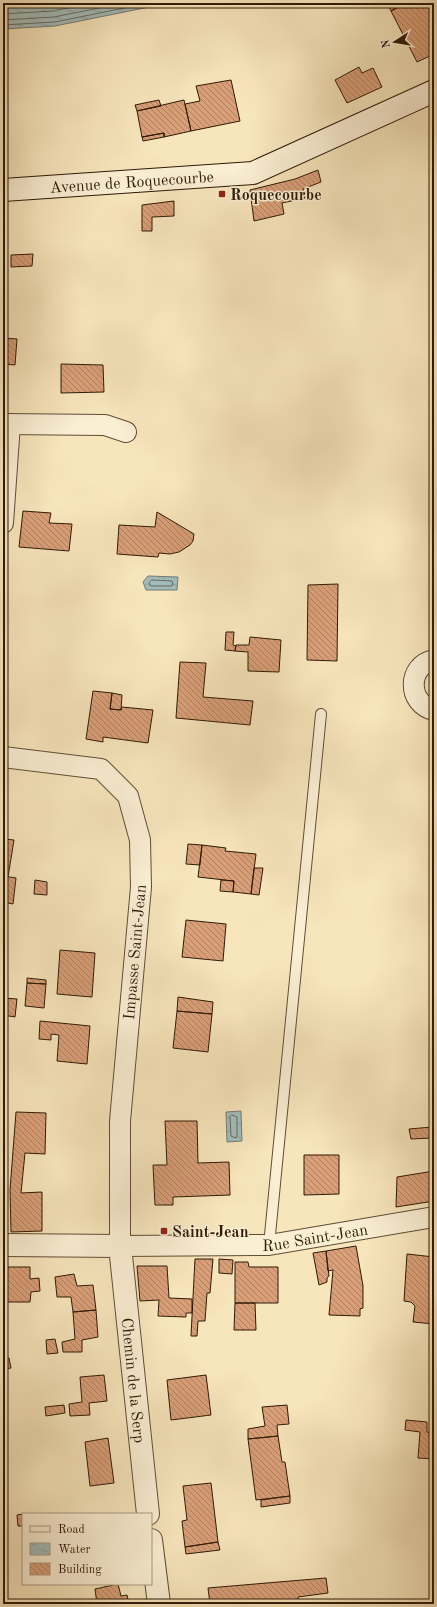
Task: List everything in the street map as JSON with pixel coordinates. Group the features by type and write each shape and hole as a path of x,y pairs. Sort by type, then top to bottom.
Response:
{"street":[{"name":"Avenue de Roquecourbe","path":"3,190 254,173 434,91"},
{"path":"3,524 7,424 105,425 126,432"},
{"path":"434,660 423,665 418,671 413,686 418,701 424,706 434,710"},
{"name":"Impasse Saint-Jean","path":"3,757 101,769 128,796 140,840 141,887 120,1121 120,1246"},
{"name":"Rue Saint-Jean","path":"3,1245 269,1245 434,1217"},
{"name":"Chemin de la Serp","path":"120,1246 148,1513"},
{"path":"152,1548 159,1604"}],"lane":[{"path":"269,1245 321,714"}],"water":[{"path":"3,3 169,3 55,26 3,29"},
{"path":"148,576 178,577 177,590 146,590 143,582"},
{"path":"241,1111 242,1141 227,1142 226,1112"}],"building":[{"path":"387,3 406,3 391,11"},
{"path":"406,3 434,3 434,54 417,62 391,11"},
{"path":"359,67 362,73 373,68 382,87 347,103 335,80"},
{"path":"231,80 240,121 191,131 185,104 200,101 196,86"},
{"path":"159,100 161,106 137,111 135,105"},
{"path":"184,100 191,131 164,137 164,133 142,137 137,111"},
{"path":"164,133 164,137 143,141 142,137"},
{"path":"318,170 321,182 303,189 305,198 282,203 284,214 254,221 250,190 295,179"},
{"path":"174,201 174,216 152,217 152,231 142,231 142,205"},
{"path":"33,254 32,266 11,267 11,255"},
{"path":"3,338 17,339 15,365 3,364"},
{"path":"61,364 103,365 104,392 61,393"},
{"path":"23,511 51,513 49,523 72,524 69,551 19,547"},
{"path":"157,512 194,534 193,541 190,545 179,552 170,554 159,553 158,557 117,554 119,525 155,527"},
{"path":"338,584 337,661 307,660 308,585"},
{"path":"226,632 234,632 233,645 236,646 235,651 225,650"},
{"path":"250,637 281,640 279,672 248,671 248,652 235,651 236,645 249,645"},
{"path":"180,662 206,663 203,697 253,701 250,725 176,718"},
{"path":"93,691 112,693 110,709 121,710 122,707 153,710 148,743 103,737 103,742 86,739"},
{"path":"112,693 122,695 121,710 110,709"},
{"path":"3,839 14,840 8,877 3,876"},
{"path":"188,844 202,845 200,865 186,864"},
{"path":"202,845 226,848 225,851 256,854 251,894 233,892 234,881 198,877"},
{"path":"254,868 263,868 259,895 251,894"},
{"path":"3,876 16,878 13,904 3,902"},
{"path":"35,880 47,882 47,895 34,894"},
{"path":"221,880 234,881 233,892 220,891"},
{"path":"186,920 226,924 223,961 182,957"},
{"path":"60,950 95,953 92,997 57,994"},
{"path":"27,978 46,980 46,984 27,983"},
{"path":"27,983 46,984 44,1008 25,1006"},
{"path":"178,997 213,1002 212,1014 177,1011"},
{"path":"3,998 17,999 15,1017 3,1015"},
{"path":"177,1011 212,1014 208,1052 173,1048"},
{"path":"40,1021 90,1026 87,1064 57,1061 59,1035 51,1034 51,1040 39,1039"},
{"path":"16,1112 46,1113 45,1154 25,1153 21,1193 42,1192 42,1231 11,1232 10,1190"},
{"path":"165,1121 197,1121 198,1163 229,1162 230,1195 173,1197 173,1205 155,1205 153,1165 167,1165"},
{"path":"432,1127 432,1138 411,1139 409,1129"},
{"path":"304,1155 339,1155 339,1194 304,1195"},
{"path":"434,1171 434,1201 396,1207 397,1177"},
{"path":"356,1246 363,1286 363,1308 360,1309 360,1316 329,1315 333,1270 328,1271 326,1251"},
{"path":"326,1251 329,1276 327,1278 327,1282 319,1285 313,1253"},
{"path":"407,1254 434,1257 434,1294 431,1309 434,1309 434,1324 413,1322 415,1306 411,1302 404,1301"},
{"path":"195,1259 213,1259 210,1293 207,1293 205,1321 198,1321 197,1336 191,1336"},
{"path":"219,1259 233,1260 232,1274 219,1273"},
{"path":"235,1262 248,1262 249,1267 278,1267 278,1303 235,1303"},
{"path":"137,1266 167,1266 169,1298 192,1299 192,1313 186,1313 186,1317 158,1316 159,1300 140,1301"},
{"path":"3,1267 30,1267 30,1279 39,1278 40,1291 31,1292 30,1302 3,1302"},
{"path":"74,1274 77,1286 93,1285 96,1310 73,1312 71,1297 57,1297 55,1277"},
{"path":"235,1303 255,1303 256,1330 234,1330"},
{"path":"96,1310 98,1337 82,1340 82,1352 63,1352 62,1342 75,1339 73,1312"},
{"path":"55,1339 58,1353 47,1354 46,1340"},
{"path":"3,1358 9,1358 11,1368 3,1369"},
{"path":"104,1375 107,1401 89,1403 90,1415 70,1416 69,1404 82,1402 80,1377"},
{"path":"206,1375 211,1415 171,1420 167,1380"},
{"path":"64,1405 65,1413 46,1416 45,1407"},
{"path":"287,1405 289,1424 277,1425 278,1436 248,1439 248,1429 265,1426 262,1407"},
{"path":"406,1420 427,1422 427,1432 434,1433 434,1459 418,1458 420,1432 405,1430"},
{"path":"278,1436 282,1462 285,1462 290,1496 256,1500 248,1439"},
{"path":"108,1438 114,1483 90,1486 85,1442"},
{"path":"211,1483 218,1542 185,1547 182,1521 187,1520 183,1486"},
{"path":"290,1496 290,1503 261,1507 261,1500"},
{"path":"22,1514 22,1526 18,1526 17,1515"},
{"path":"218,1542 220,1550 186,1554 185,1547"},
{"path":"326,1578 328,1593 298,1597 298,1601 259,1604 258,1601 210,1604 208,1588"},
{"path":"118,1585 121,1596 127,1595 129,1604 97,1604 95,1589"}],"place":[{"name":"Roquecourbe","path":"222,194"},
{"name":"Saint-Jean","path":"164,1231"}]}
